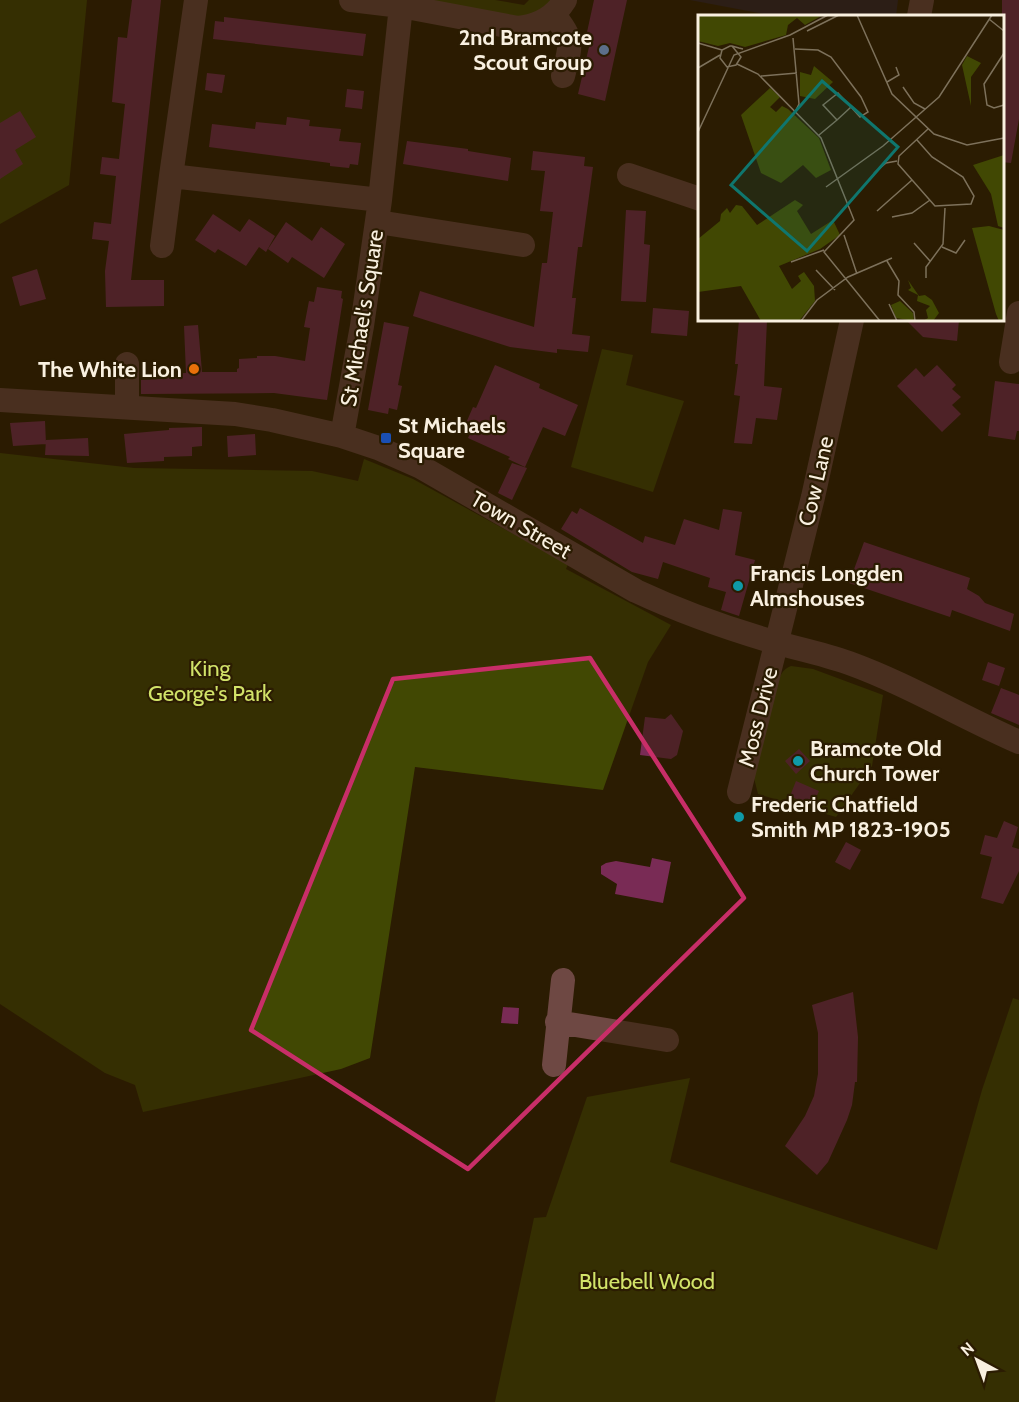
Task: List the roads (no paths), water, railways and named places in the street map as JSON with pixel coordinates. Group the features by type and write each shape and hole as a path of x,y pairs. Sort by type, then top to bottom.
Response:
{"street":[{"path":"162,246 196,0"},
{"path":"351,0 401,6 506,27 532,27 543,22 559,7 571,45 563,76"},
{"path":"919,15 922,0"},
{"name":"St Michael's Square","path":"342,436 379,211 401,6"},
{"path":"629,175 698,199"},
{"name":"St Michael's Square","path":"171,176 379,211"},
{"path":"379,211 523,245"},
{"path":"1011,362 1019,313"},
{"name":"Cow Lane","path":"777,643 813,497 852,321"},
{"path":"127,364 127,406"},
{"name":"Town Street","path":"0,400 235,414 342,436 378,448 421,468 657,601 694,616 777,643 820,653 866,670 1019,742"},
{"name":"Moss Drive","path":"739,792 777,643"},
{"path":"554,1065 563,980"},
{"path":"557,1022 667,1040"}],"place":[{"name":"2nd Bramcote Scout Group","path":"604,50"},
{"name":"The White Lion","path":"194,369"},
{"name":"St Michaels Square","path":"386,438"},
{"name":"Francis Longden Almshouses","path":"738,586"},
{"name":"Bramcote Old Church Tower","path":"798,761"},
{"name":"Frederic Chatfield Smith MP 1823-1905","path":"739,817"}],"park label":[{"name":"King George's Park","path":"210,680"},
{"name":"Bluebell Wood","path":"647,1281"}]}
